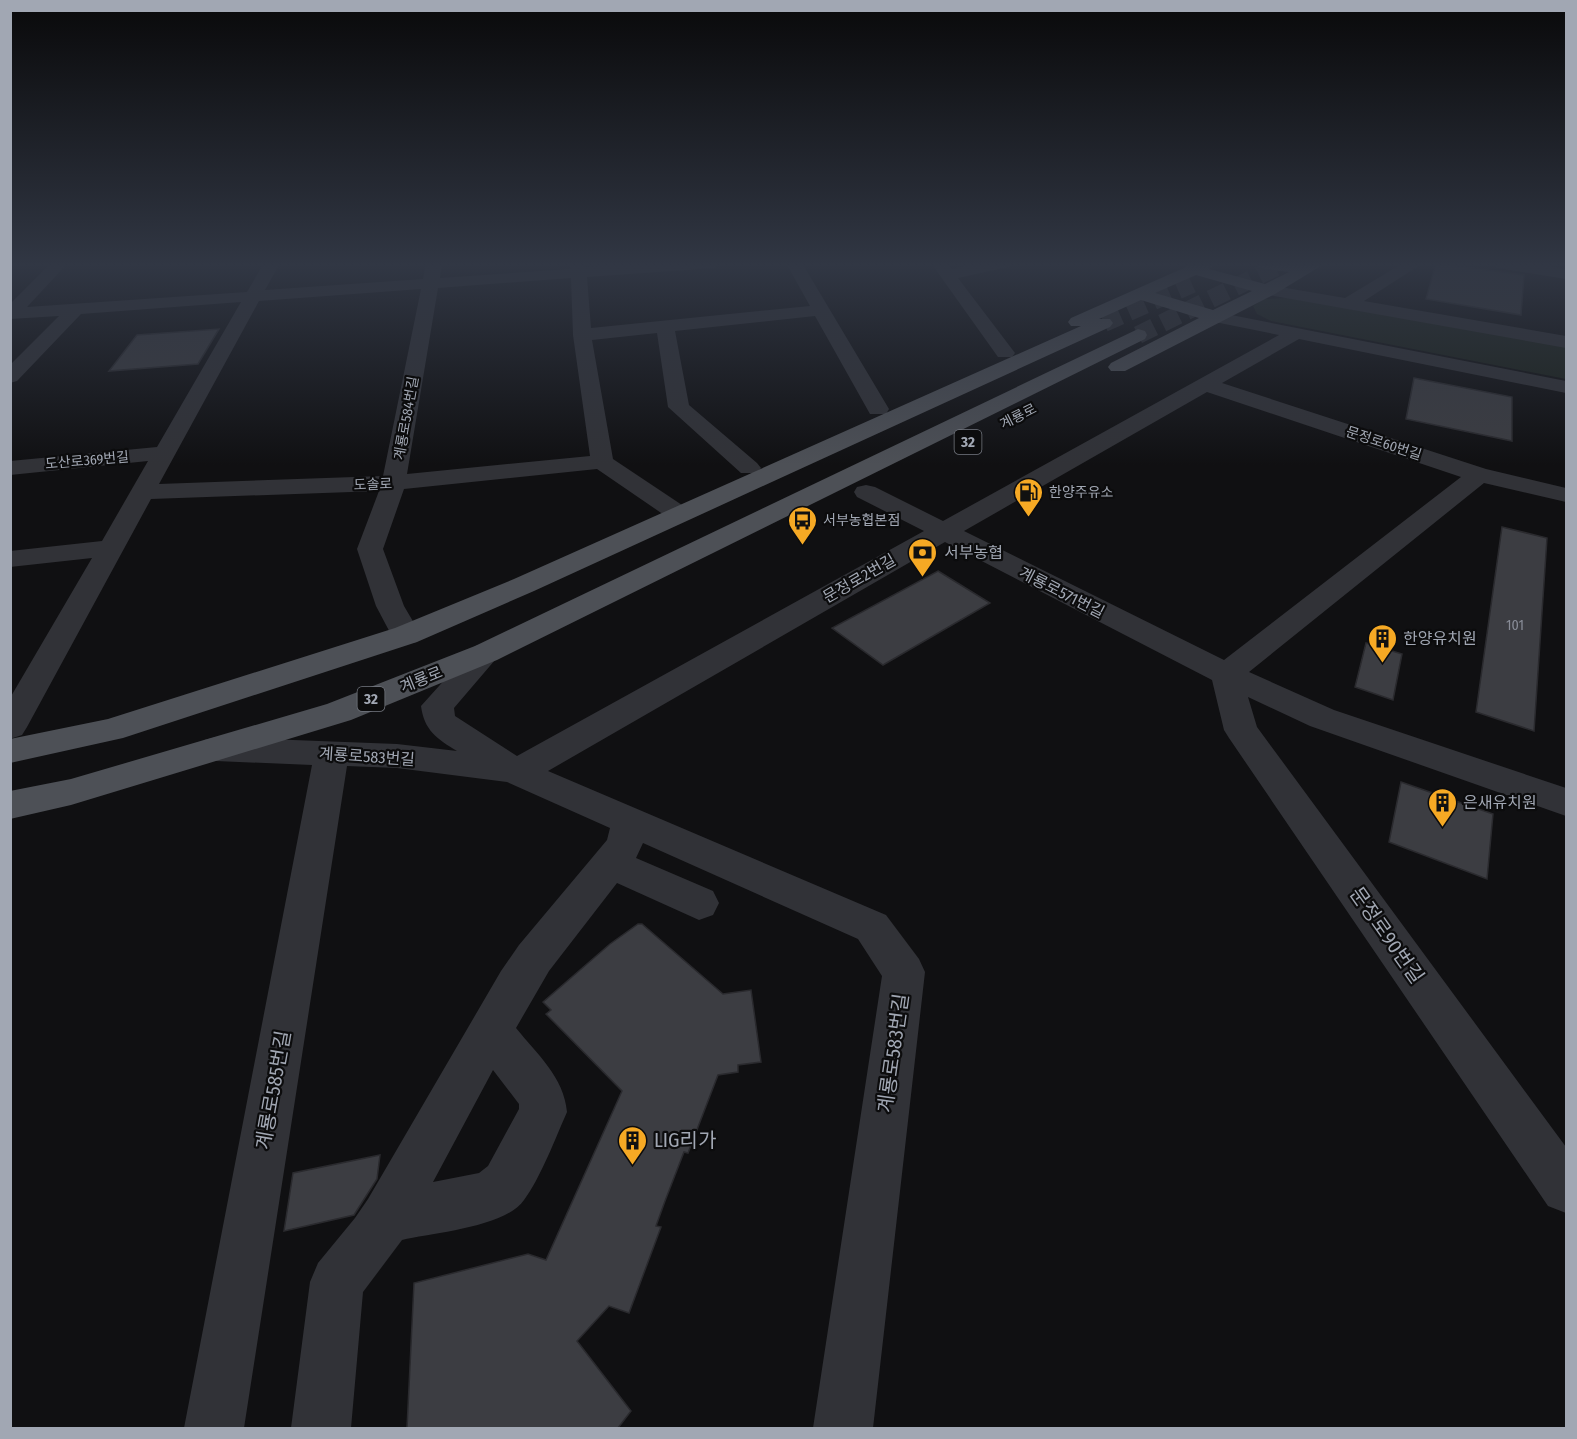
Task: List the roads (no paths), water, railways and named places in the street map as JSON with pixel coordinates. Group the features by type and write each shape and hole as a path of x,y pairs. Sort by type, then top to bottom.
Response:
{"main road":[{"path":"710,501 721,481 1005,353 1067,330"},
{"path":"10,751 111,729 406,635 524,585 710,501 1073,330"},
{"name":"계룡로","path":"10,806 71,792 339,712 486,653 713,542 1127,330"},
{"name":"계룡로","path":"930,461 1162,333 1172,330"},
{"name":"계룡로","path":"713,542 762,542 824,512"}],"street":[{"path":"10,377 55,330"},
{"path":"10,727 234,330"},
{"name":"계룡로584번길","path":"406,635 390,606 370,549 394,483 422,330"},
{"path":"582,330 602,462 679,514"},
{"path":"582,335 632,330"},
{"path":"666,330 679,407 749,468"},
{"path":"833,330 878,409"},
{"path":"988,330 1005,353"},
{"path":"1282,330 1566,387"},
{"path":"1349,330 1381,342 1396,353"},
{"path":"1500,330 1566,342"},
{"name":"문정로2번길","path":"517,772 1296,333"},
{"name":"문정로60번길","path":"1204,384 1479,475 1566,495"},
{"name":"도산로369번길","path":"10,468 164,453"},
{"name":"도솔로","path":"143,492 394,483 602,462"},
{"path":"1226,674 1479,475"},
{"name":"계룡로571번길","path":"866,492 941,532 1226,674 1322,718 1566,802"},
{"path":"10,559 112,548"},
{"name":"계룡로583번길","path":"486,653 437,706 439,720 448,730 517,772 872,927 904,972 843,1428"},
{"name":"문정로90번길","path":"1226,674 1241,730 1566,1188"},
{"name":"계룡로583번길","path":"216,749 398,756 517,772"},
{"name":"계룡로585번길","path":"214,1428 332,752"},
{"path":"321,1428 337,1282 374,1236 386,1217 534,958 624,846 630,821"},
{"path":"610,863 699,903"},
{"path":"386,1217 489,1196 506,1184 543,1112 542,1096 491,1032"}],"tunnel":[{"path":"1138,335 1148,330"}],"place":[{"name":"한양주유소","path":"1028,518"},
{"name":"서부농협본점","path":"802,546"},
{"name":"서부농협","path":"923,578"},
{"name":"한양유치원","path":"1382,664"},
{"name":"은새유치원","path":"1442,828"},
{"name":"LIG리가","path":"633,1166"}]}
